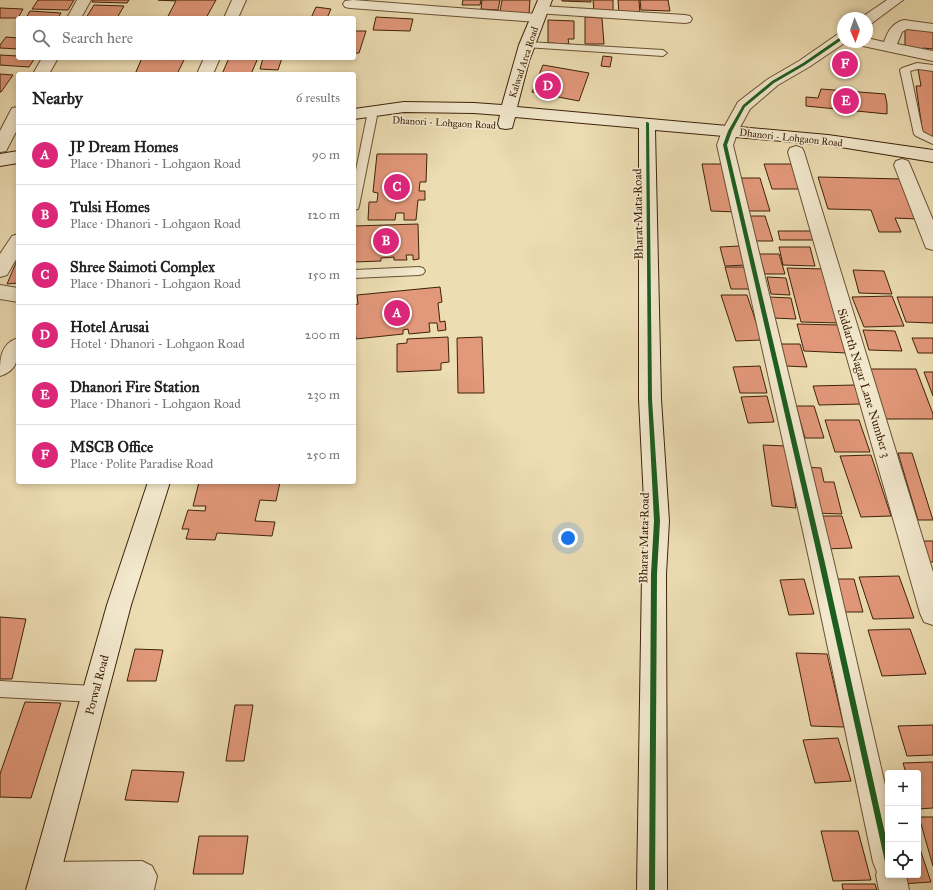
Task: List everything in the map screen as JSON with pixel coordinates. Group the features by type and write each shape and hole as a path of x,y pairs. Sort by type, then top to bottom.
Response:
{"street":[{"path":"75,16 84,0"},
{"path":"232,16 239,0"},
{"path":"873,16 896,0"},
{"path":"350,4 541,9 684,19"},
{"name":"Kalwad Area Road","path":"507,118 511,97 541,9"},
{"path":"889,47 896,30 904,24 933,28"},
{"path":"837,41 804,64 773,82 744,106 727,138 885,848"},
{"path":"873,44 933,56"},
{"path":"42,72 49,60"},
{"path":"206,72 211,60"},
{"name":"Dhanori - Lohgaon Road","path":"362,115 402,121 472,122 507,118 727,138 828,140 933,156"},
{"path":"0,147 16,116"},
{"name":"Bharat Mata Road","path":"647,130 650,399 657,521 654,574 652,890"},
{"name":"Dhanori - Lohgaon Road","path":"727,138 796,152 902,165 933,171"},
{"name":"Siddarth Nagar Lane Number 3","path":"796,152 933,613"},
{"path":"0,160 16,157"},
{"path":"902,165 933,243"},
{"path":"0,270 16,244"},
{"path":"0,292 16,295"},
{"path":"0,368 16,348"},
{"name":"Porwal Road","path":"43,884 119,605 158,484"},
{"path":"43,884 142,876 139,890"},
{"path":"892,878 894,890"}],"lane":[{"path":"528,45 663,53"},
{"path":"933,68 917,66 905,70 917,129 919,134 933,141"},
{"path":"356,196 366,146 362,115"},
{"path":"356,145 366,146"},
{"path":"356,274 419,271"},
{"path":"0,689 94,694"}],"building":[{"path":"38,0 74,0 68,10 32,9"},
{"path":"93,0 129,0 127,3 92,2"},
{"path":"158,0 216,0 207,16 168,16 176,1"},
{"path":"463,0 481,0 480,5 462,5"},
{"path":"482,0 500,0 498,10 481,9"},
{"path":"502,0 530,0 529,14 500,12"},
{"path":"591,0 591,2 562,1"},
{"path":"593,0 613,0 613,12 594,11"},
{"path":"618,0 639,0 640,14 619,13"},
{"path":"640,0 668,0 670,11 641,10"},
{"path":"94,5 124,6 118,16 87,16"},
{"path":"316,7 331,9 328,16 312,16"},
{"path":"0,8 23,9 19,16 16,16 16,18 0,18"},
{"path":"30,11 61,13 59,16 27,16"},
{"path":"376,17 413,19 410,31 373,30"},
{"path":"585,17 602,18 604,44 585,44"},
{"path":"548,20 574,21 574,39 568,39 569,44 548,43"},
{"path":"905,26 933,31 933,49 923,48 923,50 905,47"},
{"path":"356,31 366,31 359,53 356,53"},
{"path":"6,37 16,38 16,49 0,48 0,45"},
{"path":"0,55 16,56 16,60 34,60 29,67 0,65"},
{"path":"603,56 612,57 610,67 601,66"},
{"path":"845,56 859,63 846,72 832,65"},
{"path":"141,60 184,60 178,72 136,72"},
{"path":"228,60 257,60 252,72 223,72"},
{"path":"262,60 281,60 278,70 260,69"},
{"path":"543,65 589,73 579,101 532,92"},
{"path":"918,69 933,71 933,137 923,135 916,86 921,86"},
{"path":"0,74 13,75 1,92 0,92"},
{"path":"821,89 885,94 887,114 806,106 806,97 818,98"},
{"path":"377,154 427,154 426,182 420,182 419,191 425,191 425,200 418,200 416,220 404,220 404,213 396,213 395,220 368,220 369,202 377,202 378,193 373,192"},
{"path":"702,164 726,164 736,212 711,211"},
{"path":"764,164 794,164 803,189 772,189"},
{"path":"818,177 902,179 918,219 895,218 901,232 879,232 871,210 828,209"},
{"path":"738,178 760,178 770,211 748,211"},
{"path":"746,216 765,216 773,241 754,241"},
{"path":"418,224 419,259 413,260 413,255 406,255 407,260 394,260 394,257 381,258 381,261 356,262 356,226"},
{"path":"778,231 813,231 816,240 780,240"},
{"path":"740,246 747,265 725,266 720,247"},
{"path":"779,247 810,247 815,266 783,265"},
{"path":"759,254 779,254 785,274 765,274"},
{"path":"16,263 16,283 7,284"},
{"path":"725,267 749,267 755,289 731,289"},
{"path":"787,268 825,269 841,323 801,322"},
{"path":"853,270 884,271 892,294 859,293"},
{"path":"767,277 786,278 790,295 771,294"},
{"path":"440,287 442,302 438,303 440,322 445,321 446,330 438,331 437,323 429,323 430,332 409,334 408,329 403,330 403,334 356,339 356,304 358,304 357,295"},
{"path":"721,295 747,295 762,340 736,341"},
{"path":"892,296 904,326 864,327 852,297"},
{"path":"769,297 791,298 796,319 773,318"},
{"path":"897,297 933,297 933,323 906,322"},
{"path":"797,324 839,325 847,353 804,351"},
{"path":"863,330 895,331 902,351 869,350"},
{"path":"448,337 449,362 441,363 441,370 397,372 397,344 407,343 407,339"},
{"path":"482,337 484,393 458,393 457,338"},
{"path":"912,338 933,338 933,353 918,353"},
{"path":"779,344 800,344 807,367 786,366"},
{"path":"760,366 767,393 740,393 733,367"},
{"path":"870,369 916,369 933,414 933,419 886,419"},
{"path":"924,372 933,372 933,396"},
{"path":"855,385 862,404 819,405 813,386"},
{"path":"767,396 774,422 748,423 741,397"},
{"path":"796,406 814,406 824,438 805,438"},
{"path":"825,420 859,420 870,452 835,452"},
{"path":"763,445 786,446 796,508 772,506"},
{"path":"898,453 912,453 933,520 918,520"},
{"path":"871,455 891,516 861,517 840,456"},
{"path":"803,467 821,468 824,482 834,482 842,514 814,513"},
{"path":"198,484 280,484 276,501 260,500 255,521 275,522 272,536 217,533 215,540 186,539 189,529 182,529 188,510 205,511 206,506 193,506"},
{"path":"812,516 842,516 852,548 822,549"},
{"path":"916,541 933,541 933,562 924,562"},
{"path":"899,576 914,618 873,619 859,577"},
{"path":"804,579 814,614 789,615 780,580"},
{"path":"830,579 854,579 863,612 838,612"},
{"path":"0,617 26,619 12,679 0,679"},
{"path":"910,629 926,674 882,676 868,630"},
{"path":"135,649 163,650 156,681 127,681"},
{"path":"796,653 827,654 844,727 811,726"},
{"path":"25,702 61,703 31,798 0,797 0,774"},
{"path":"235,705 253,705 244,761 226,761"},
{"path":"933,725 933,755 907,756 898,726"},
{"path":"838,738 851,781 815,783 803,740"},
{"path":"933,762 933,808 921,809 921,770 905,770 903,763"},
{"path":"132,770 184,772 178,802 125,800"},
{"path":"921,817 933,817 933,866 921,824"},
{"path":"821,831 858,831 871,880 833,881"},
{"path":"199,836 248,836 243,874 193,874"},
{"path":"921,852 931,882 901,884 899,878 921,878"},
{"path":"842,884 875,884 877,890 843,890"}],"cycle path":[{"path":"837,41 804,64 773,82 744,106 730,131 725,145 822,563 885,848"},
{"path":"647,123 650,399 657,521 654,574 652,890"}],"place":[{"name":"MSCB Office","path":"845,64"},
{"name":"Hotel Arusai","path":"548,86"},
{"name":"Dhanori Fire Station","path":"846,101"},
{"name":"Shree Saimoti Complex","path":"397,187"},
{"name":"Tulsi Homes","path":"386,241"},
{"name":"JP Dream Homes","path":"397,313"}]}
